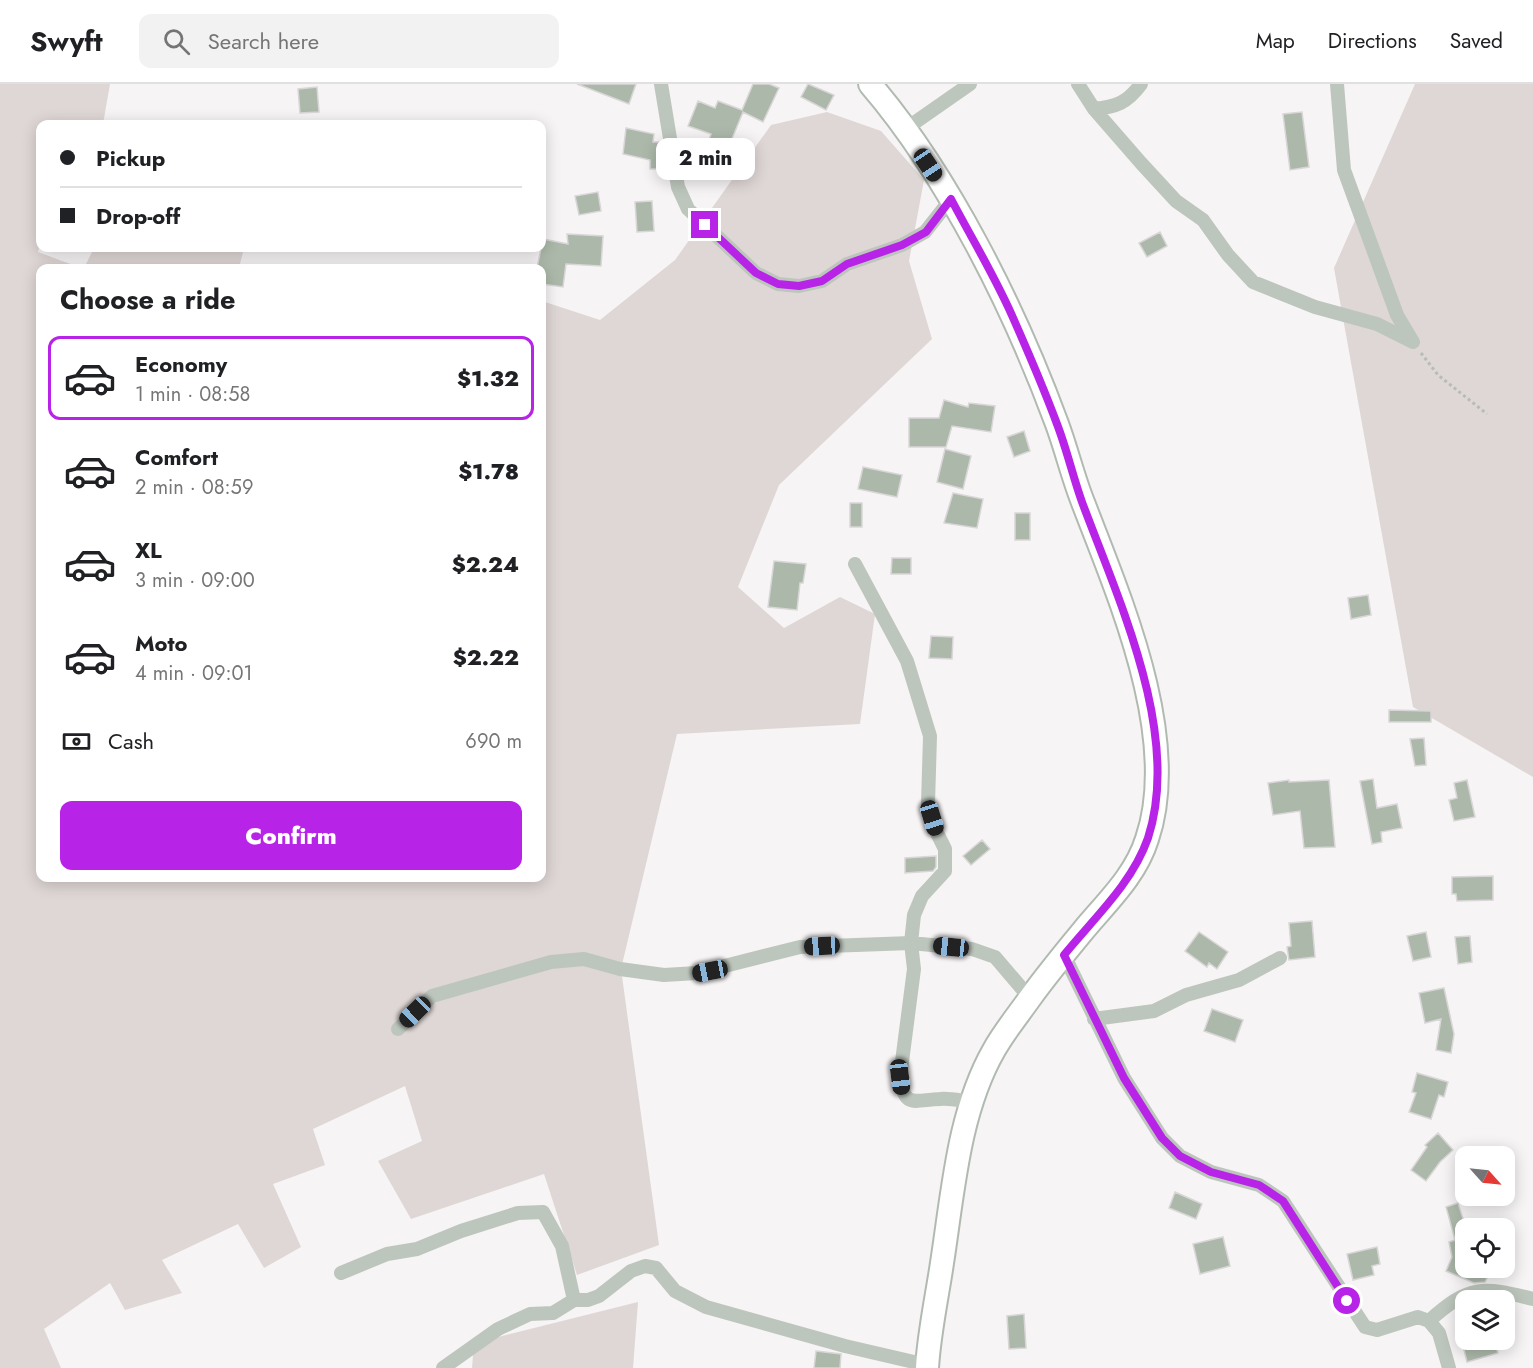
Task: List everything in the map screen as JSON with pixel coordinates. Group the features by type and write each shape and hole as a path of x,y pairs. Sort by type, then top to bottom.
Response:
{"main road":[{"path":"870,84 951,199 1013,318 1057,424 1082,502 1109,566 1133,639 1153,718 1157,756 1156,791 1148,837 1134,868 1030,998 993,1051 973,1102 965,1126 927,1366"}],"street":[{"path":"661,84 678,187 688,209 756,273 778,284 799,286 822,281 847,264 902,245 926,232 951,199"},
{"path":"904,130 970,84"},
{"path":"1078,84 1094,110 1176,201 1203,220 1228,255 1253,282 1315,306 1377,324 1413,342"},
{"path":"1094,110 1115,107 1130,99 1141,84"},
{"path":"1337,84 1344,170 1397,315 1413,342"},
{"path":"855,564 907,661 930,736 928,804 936,831 945,849 945,871 922,896 914,915 911,943 914,969 900,1077 902,1092 906,1098 917,1103 941,1099 973,1102"},
{"path":"398,1029 432,996 551,962 584,960 620,969 664,975 686,974 710,971 800,948 911,943 972,949 995,957 1030,998"},
{"path":"1064,955 1124,1078 1162,1138 1180,1156 1211,1172 1259,1185 1283,1201 1365,1327 1377,1330 1418,1317 1429,1321 1439,1333 1449,1368"},
{"path":"1094,1019 1154,1011 1186,995 1239,980 1280,957"},
{"path":"341,1273 387,1254 417,1249 461,1231 518,1213 543,1212 562,1246 574,1299"},
{"path":"443,1368 498,1329 530,1314 553,1313 574,1299 588,1300 600,1296 631,1271 645,1266 656,1268 675,1291 706,1307 845,1346 927,1366"},
{"path":"1429,1321 1453,1300 1481,1289 1533,1299"}],"path":[{"path":"1413,342 1438,375 1487,414"}],"shaded area":[{"path":"0,84 110,84 104,120 36,120 36,252 70,264 36,264 36,882 546,882 546,302 600,320 675,260 771,125 827,112 881,131 924,180 909,261 932,339 779,485 738,587 784,628 840,597 875,614 860,724 677,734 621,969 659,1245 577,1275 544,1174 411,1219 378,1161 422,1141 405,1086 313,1129 325,1165 273,1184 301,1247 264,1268 238,1224 162,1260 182,1293 125,1310 110,1283 44,1329 61,1368 0,1368"},
{"path":"1415,84 1533,84 1533,777 1413,707 1334,268"},
{"path":"92,252 243,252 240,264 86,264"},
{"path":"638,1302 633,1368 472,1368 474,1343"}],"building":[{"path":"577,84 636,84 629,104"},
{"path":"753,84 769,84 779,88 763,122 743,112 727,151 708,143 711,134 688,126 698,101 715,108 718,101 742,110"},
{"path":"808,84 834,95 826,110 801,97"},
{"path":"317,87 319,112 300,113 298,89"},
{"path":"1302,112 1309,167 1290,170 1283,114"},
{"path":"626,128 654,134 653,142 661,142 666,169 650,169 650,160 623,154"},
{"path":"598,192 601,211 579,215 575,196"},
{"path":"652,201 654,231 637,232 635,202"},
{"path":"1160,232 1167,246 1147,257 1139,243"},
{"path":"567,234 603,236 601,266 566,264 563,287 546,285 546,264 538,264 540,252 546,252 546,240 568,244"},
{"path":"944,400 968,407 969,403 995,406 991,432 952,426 946,447 909,447 909,418 939,418"},
{"path":"1024,431 1030,451 1014,457 1007,437"},
{"path":"945,449 971,456 963,489 937,482"},
{"path":"863,467 902,475 897,497 858,489"},
{"path":"953,493 983,499 977,528 944,523"},
{"path":"850,503 862,503 862,527 850,527"},
{"path":"1015,513 1030,513 1030,540 1015,540"},
{"path":"892,558 911,558 911,574 891,574"},
{"path":"774,561 806,564 803,583 800,583 797,610 768,607"},
{"path":"1368,595 1371,615 1351,619 1348,598"},
{"path":"931,636 953,637 952,659 929,658"},
{"path":"1389,710 1431,711 1431,722 1389,722"},
{"path":"1424,738 1426,765 1415,766 1410,739"},
{"path":"1373,779 1377,808 1397,804 1402,828 1381,832 1382,842 1372,844 1360,781"},
{"path":"1289,780 1289,782 1329,780 1335,847 1304,848 1300,811 1273,815 1268,783"},
{"path":"1467,780 1475,817 1454,821 1449,800 1457,798 1454,783"},
{"path":"982,840 990,849 971,865 963,856"},
{"path":"936,856 936,867 933,871 905,873 905,858"},
{"path":"1493,876 1493,900 1457,901 1456,894 1452,894 1452,877"},
{"path":"1312,921 1315,957 1289,960 1287,947 1291,946 1289,923"},
{"path":"1199,932 1228,952 1217,969 1209,963 1207,967 1185,951"},
{"path":"1426,932 1431,957 1413,961 1407,936"},
{"path":"1470,936 1472,962 1458,964 1455,937"},
{"path":"1444,988 1454,1034 1451,1053 1436,1050 1441,1019 1425,1023 1419,993"},
{"path":"1212,1009 1243,1020 1235,1042 1204,1031"},
{"path":"1417,1073 1448,1082 1444,1097 1439,1095 1431,1119 1409,1112 1416,1093 1412,1092"},
{"path":"1438,1133 1453,1150 1440,1162 1426,1181 1411,1170 1427,1147 1425,1145"},
{"path":"1175,1192 1202,1204 1196,1219 1169,1208"},
{"path":"1455,1204 1459,1206 1463,1218 1455,1218 1455,1240 1446,1207"},
{"path":"1223,1237 1230,1266 1200,1274 1193,1244"},
{"path":"1455,1240 1455,1275 1446,1271 1452,1257 1449,1242"},
{"path":"1377,1247 1380,1264 1372,1266 1374,1275 1353,1280 1347,1254"},
{"path":"1462,1278 1487,1278 1485,1282 1474,1283"},
{"path":"1024,1314 1026,1348 1009,1349 1007,1316"},
{"path":"1464,1350 1497,1350 1498,1353 1467,1362"},
{"path":"816,1351 841,1354 840,1368 814,1368"}],"route":[{"path":"705,225 756,273 778,284 799,286 822,281 847,264 902,245 926,232 951,199 1013,318 1057,424 1082,502 1109,566 1133,639 1153,718 1157,773 1148,837 1134,868 1064,955 1124,1078 1162,1138 1180,1156 1211,1172 1259,1185 1283,1201 1347,1301"}]}
